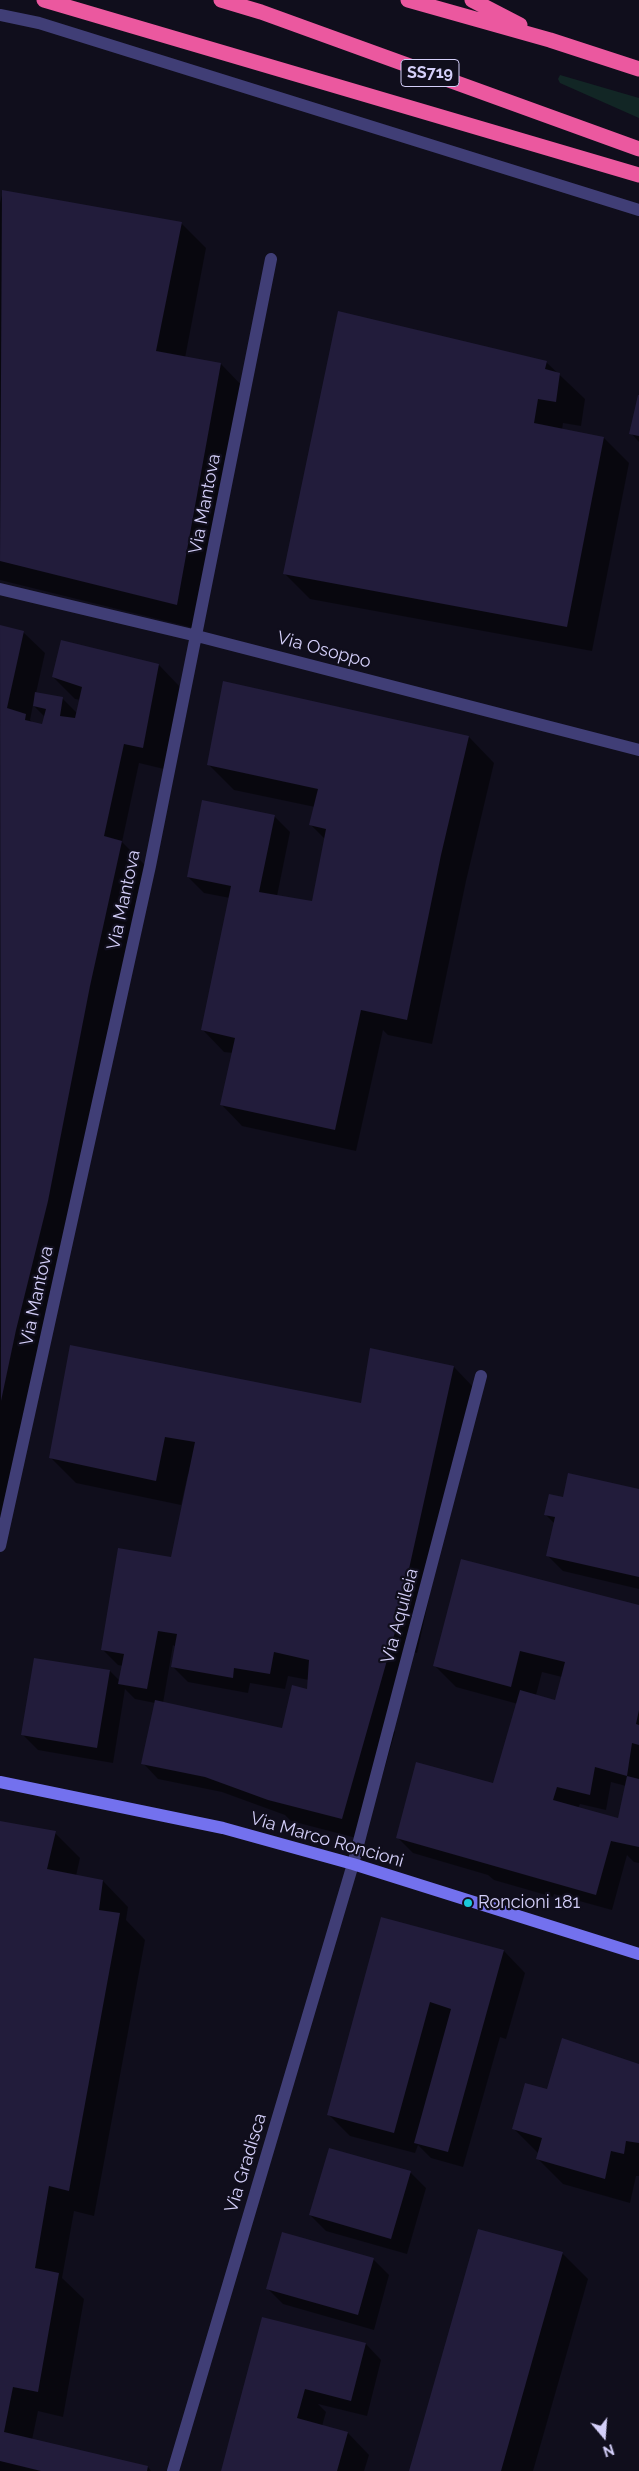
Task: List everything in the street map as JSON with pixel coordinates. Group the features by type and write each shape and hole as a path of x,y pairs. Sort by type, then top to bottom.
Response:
{"highway":[{"path":"44,0 639,175"},
{"name":"SS719","path":"221,0 639,149"},
{"path":"408,0 550,40 639,70"},
{"path":"472,0 550,40"}],"street":[{"path":"0,15 48,26 639,210"},
{"name":"Via Mantova","path":"0,1546 150,866 271,259"},
{"name":"Via Osoppo","path":"0,589 197,636 639,750"},
{"name":"Via Aquileia","path":"353,1864 481,1376"},
{"name":"Via Marco Roncioni","path":"0,1782 223,1828 353,1864 639,1954"},
{"name":"Via Gradisca","path":"173,2471 353,1864"}],"green space":[{"path":"560,75 639,98 639,118 560,83 558,79"}],"building":[{"path":"2,190 182,222 156,351 221,363 177,605 0,561"},
{"path":"338,311 547,361 545,369 560,373 556,402 538,399 534,423 604,437 567,627 283,574"},
{"path":"639,395 639,436 629,434"},
{"path":"0,625 24,631 7,708 26,714 25,720 42,724 46,709 33,706 35,692 63,697 60,716 75,718 82,687 52,677 61,640 159,664 143,748 124,744 104,836 122,841 90,986 48,1201 16,1330 1,1401"},
{"path":"223,681 469,736 441,855 407,1020 361,1010 335,1130 220,1105 235,1038 201,1030 231,886 187,877 202,800 275,815 259,892 312,901 326,829 309,825 318,789 207,765"},
{"path":"70,1345 361,1403 370,1348 454,1366 395,1632 342,1819 268,1800 205,1777 141,1764 155,1700 282,1728 292,1685 307,1689 309,1660 274,1652 270,1674 234,1668 233,1678 171,1667 177,1634 158,1631 147,1689 118,1684 124,1654 101,1650 118,1548 171,1557 195,1442 165,1437 156,1481 49,1458"},
{"path":"568,1473 639,1489 639,1577 546,1556 555,1517 544,1515 549,1494 563,1497"},
{"path":"461,1559 639,1605 639,1710 636,1724 639,1725 639,1745 632,1743 627,1776 639,1779 639,1847 611,1841 596,1895 396,1838 416,1762 493,1783 520,1690 555,1700 565,1662 520,1651 511,1687 433,1666","holes":["595,1767 627,1776 618,1818 553,1800 557,1787 590,1795"]},
{"path":"34,1658 110,1670 97,1748 21,1735"},
{"path":"0,1821 56,1831 47,1869 103,1880 99,1910 120,1913 69,2191 49,2186 35,2268 59,2273 38,2392 13,2387 4,2432 148,2466 147,2471 41,2471 0,2461"},
{"path":"381,1917 504,1950 448,2152 414,2143 451,2009 430,2002 394,2133 327,2115"},
{"path":"562,2038 639,2064 639,2143 626,2141 624,2154 611,2151 605,2179 536,2159 542,2138 512,2129 525,2083 547,2089"},
{"path":"329,2148 411,2171 391,2239 309,2215"},
{"path":"478,2229 563,2252 501,2471 409,2471"},
{"path":"282,2232 374,2258 358,2315 266,2289"},
{"path":"262,2317 366,2343 351,2401 305,2389 297,2418 348,2432 337,2471 221,2471"}],"place":[{"name":"Roncioni 181","path":"468,1903"}]}
